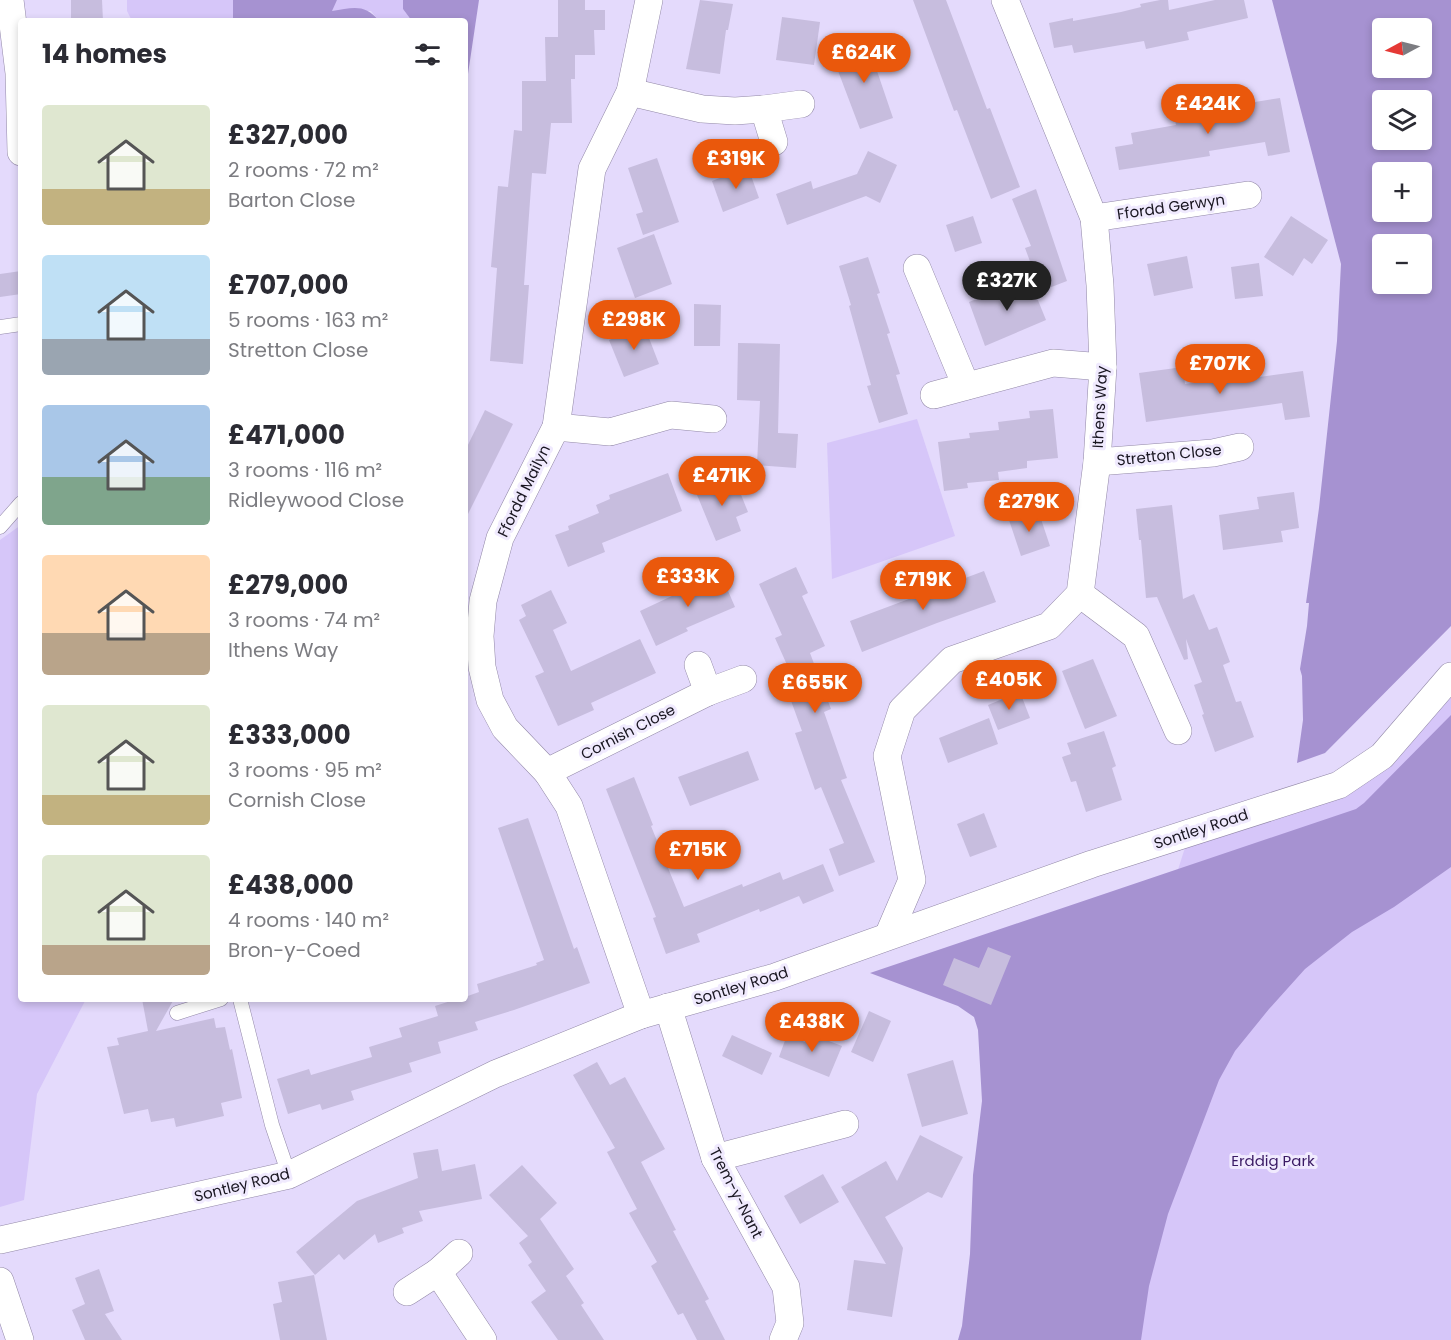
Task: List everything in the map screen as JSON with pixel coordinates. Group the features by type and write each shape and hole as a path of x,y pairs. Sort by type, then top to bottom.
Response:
{"street":[{"path":"10,0 18,65"},
{"name":"Ithens Way","path":"1005,0 1094,218 1100,285 1103,367 1097,462 1080,594"},
{"name":"Ffordd Mailyn","path":"641,1015 569,806 547,772 505,728 490,700 482,667 480,636 483,602 500,538 556,427 592,169 630,92 647,5"},
{"path":"630,92 702,109 735,111 801,104"},
{"path":"764,109 774,142"},
{"name":"Ffordd Gerwyn","path":"1094,218 1248,195"},
{"path":"917,268 966,386"},
{"path":"934,395 1053,363 1103,367"},
{"path":"556,427 610,432 671,415 713,419"},
{"name":"Stretton Close","path":"1097,462 1212,453 1240,447"},
{"path":"888,936 912,880 887,756 902,710 952,660 1049,626 1080,594 1136,636 1178,731"},
{"path":"698,665 708,692"},
{"name":"Sontley Road","path":"0,1240 289,1175 495,1074 641,1015 776,977 1157,843 1340,786 1382,756 1451,676"},
{"name":"Cornish Close","path":"547,772 708,692 743,678"},
{"name":"Trem-y-Nant","path":"668,1007 715,1158 786,1287 790,1323 783,1340"},
{"path":"715,1158 846,1124"},
{"path":"407,1292 438,1272 459,1253"},
{"path":"438,1272 483,1340"},
{"path":"0,1281 20,1340"}],"lane":[{"path":"0,327 18,324"},
{"path":"0,527 18,506"},
{"path":"177,1013 212,1002"},
{"path":"241,1002 272,1125 289,1175"}],"green space":[{"path":"127,0 233,0 233,18 130,18 127,11"},
{"path":"337,0 403,0 403,9 410,18 377,18 371,11 331,11"},
{"path":"917,419 955,536 832,579 827,443"},
{"path":"18,527 18,1002 84,1002 37,1094 24,1200 0,1207 0,540"},
{"name":"Erddig Park","path":"1451,676 1451,1340 1028,1340 1190,832 1339,785"}],"shaded area":[{"path":"233,0 337,0 332,11 358,8 369,11 376,18 233,18"},
{"path":"403,0 479,0 468,74 468,18 410,18 403,9"},
{"path":"1272,0 1451,0 1451,626 1325,753 1297,763 1303,720 1300,669 1307,626 1309,603 1306,603 1337,341 1341,264"},
{"path":"1451,715 1451,867 1394,907 1352,932 1305,969 1235,1051 1219,1080 1168,1214 1149,1286 1141,1340 958,1340 962,1326 970,1254 973,1175 982,1101 978,1030 974,1017 958,1006 870,973 1356,809"}],"building":[{"path":"71,0 102,0 103,18 71,18"},
{"path":"558,0 585,0 585,10 605,10 605,30 594,30 595,55 575,55 575,79 571,79 572,123 551,123 546,174 532,173 524,285 529,285 523,364 490,361 497,268 491,267 498,186 508,187 514,130 522,131 522,81 546,81 545,37 558,37"},
{"path":"700,0 733,4 728,30 726,30 720,74 686,69"},
{"path":"913,0 946,0 987,109 990,108 1020,187 991,199 957,110 954,111"},
{"path":"1168,0 1169,10 1215,0 1244,0 1248,18 1187,32 1189,40 1146,49 1144,41 1074,53 1072,45 1054,48 1049,23 1121,12 1141,7 1140,4"},
{"path":"782,17 820,22 814,65 776,60"},
{"path":"872,40 882,66 876,68 893,118 860,129 832,55"},
{"path":"1280,98 1290,152 1268,156 1265,142 1209,151 1210,156 1119,170 1115,147 1133,144 1131,133 1176,125 1174,115"},
{"path":"868,151 897,165 880,203 866,196 787,225 776,194 811,181 813,189 857,174"},
{"path":"657,158 679,222 643,235 636,214 643,212 628,168"},
{"path":"748,167 759,198 723,212 712,181"},
{"path":"1036,189 1067,281 1041,291 1025,248 1031,246 1012,199"},
{"path":"973,216 982,243 955,252 946,225"},
{"path":"1291,216 1328,240 1312,264 1304,258 1293,276 1264,257"},
{"path":"654,234 672,284 635,298 617,248"},
{"path":"1187,256 1193,288 1154,296 1147,264"},
{"path":"868,257 880,293 877,294 890,333 887,334 900,374 896,375 908,414 879,423 867,386 871,385 839,266"},
{"path":"1259,263 1263,296 1235,299 1231,267"},
{"path":"18,271 18,294 0,297 0,274"},
{"path":"1029,278 1046,320 985,346 969,302"},
{"path":"694,304 721,305 720,346 694,346"},
{"path":"644,325 659,364 624,377 609,340"},
{"path":"738,343 780,344 778,433 798,434 796,468 757,465 760,401 737,400"},
{"path":"1183,367 1185,384 1303,371 1310,417 1285,420 1282,403 1146,422 1139,373"},
{"path":"1053,409 1058,458 1027,461 1027,468 998,472 999,480 967,483 968,488 944,491 938,442 970,438 969,433 999,430 998,422 1030,418 1029,411"},
{"path":"485,410 513,424 468,514 468,445"},
{"path":"668,473 682,511 602,543 605,552 568,567 555,535 569,530 568,526 599,513 596,505 610,499 609,495"},
{"path":"733,475 748,512 736,517 741,531 716,541 695,490"},
{"path":"1294,492 1299,528 1281,531 1283,542 1223,550 1219,515 1259,509 1257,497"},
{"path":"1172,505 1183,599 1194,594 1209,630 1217,627 1230,662 1223,665 1236,702 1241,701 1254,737 1215,752 1194,685 1202,682 1186,639 1188,659 1184,660 1157,597 1146,598 1136,509"},
{"path":"1038,510 1050,546 1021,556 1009,520"},
{"path":"796,567 808,593 802,596 825,646 810,653 831,709 824,712 847,778 841,780 875,862 839,876 829,849 844,843 821,787 815,790 795,733 802,731 790,698 800,694 775,638 782,635 759,584"},
{"path":"719,570 735,607 686,628 688,631 656,646 640,611 689,588 688,584"},
{"path":"984,571 996,602 862,652 850,621"},
{"path":"551,590 567,623 553,630 571,671 640,639 656,673 591,703 594,710 558,726 535,676 544,672 519,620 526,616 521,605"},
{"path":"1093,659 1117,716 1085,729 1062,671"},
{"path":"1020,692 1030,718 998,730 988,705"},
{"path":"989,718 998,744 948,763 939,738"},
{"path":"1104,731 1116,766 1112,768 1122,800 1086,812 1076,781 1071,782 1062,757 1071,754 1067,743"},
{"path":"748,751 759,780 690,806 678,777"},
{"path":"634,777 684,907 780,872 783,880 823,864 834,891 803,904 799,896 760,912 759,909 697,934 700,942 666,954 653,918 656,917 606,789"},
{"path":"984,813 997,847 970,857 957,824"},
{"path":"528,818 574,949 577,947 590,983 475,1022 478,1030 438,1042 441,1053 409,1063 412,1072 351,1091 354,1100 322,1110 320,1104 288,1114 277,1079 309,1069 311,1075 372,1057 369,1047 402,1037 399,1028 438,1016 435,1006 448,1002 468,1002 468,996 479,992 477,984 537,965 536,963 544,960 498,828"},
{"path":"988,947 1011,956 991,1005 943,985 954,958 979,968"},
{"path":"143,1002 172,1002 156,1031 214,1018 216,1028 225,1027 242,1098 221,1103 224,1116 176,1127 174,1118 151,1122 148,1109 124,1114 107,1047 119,1045 117,1038 148,1031"},
{"path":"869,1011 891,1021 873,1062 851,1052"},
{"path":"808,1033 842,1046 829,1077 779,1057 787,1035 805,1042"},
{"path":"732,1035 772,1053 762,1075 722,1056"},
{"path":"953,1060 968,1114 922,1127 907,1074"},
{"path":"597,1062 610,1085 625,1077 665,1149 641,1162 676,1230 673,1231 709,1299 705,1301 725,1340 697,1340 683,1313 678,1315 651,1266 657,1262 629,1213 637,1209 607,1152 615,1148 573,1075"},
{"path":"920,1135 963,1157 942,1198 928,1192 885,1217 903,1248 892,1317 847,1310 854,1260 886,1264 841,1187 886,1161 897,1181"},
{"path":"438,1149 442,1171 475,1164 482,1199 419,1211 423,1221 402,1228 404,1233 378,1243 375,1234 344,1260 339,1254 315,1275 296,1252 357,1201 418,1178 413,1153"},
{"path":"522,1165 557,1203 540,1219 574,1269 566,1276 584,1303 581,1305 604,1340 558,1340 531,1302 546,1291 528,1265 532,1262 519,1243 528,1236 489,1195"},
{"path":"823,1174 839,1202 800,1224 784,1196"},
{"path":"99,1269 114,1311 105,1314 122,1340 85,1340 72,1310 85,1304 75,1278"},
{"path":"314,1275 327,1340 280,1340 273,1304 282,1302 278,1282"}]}
